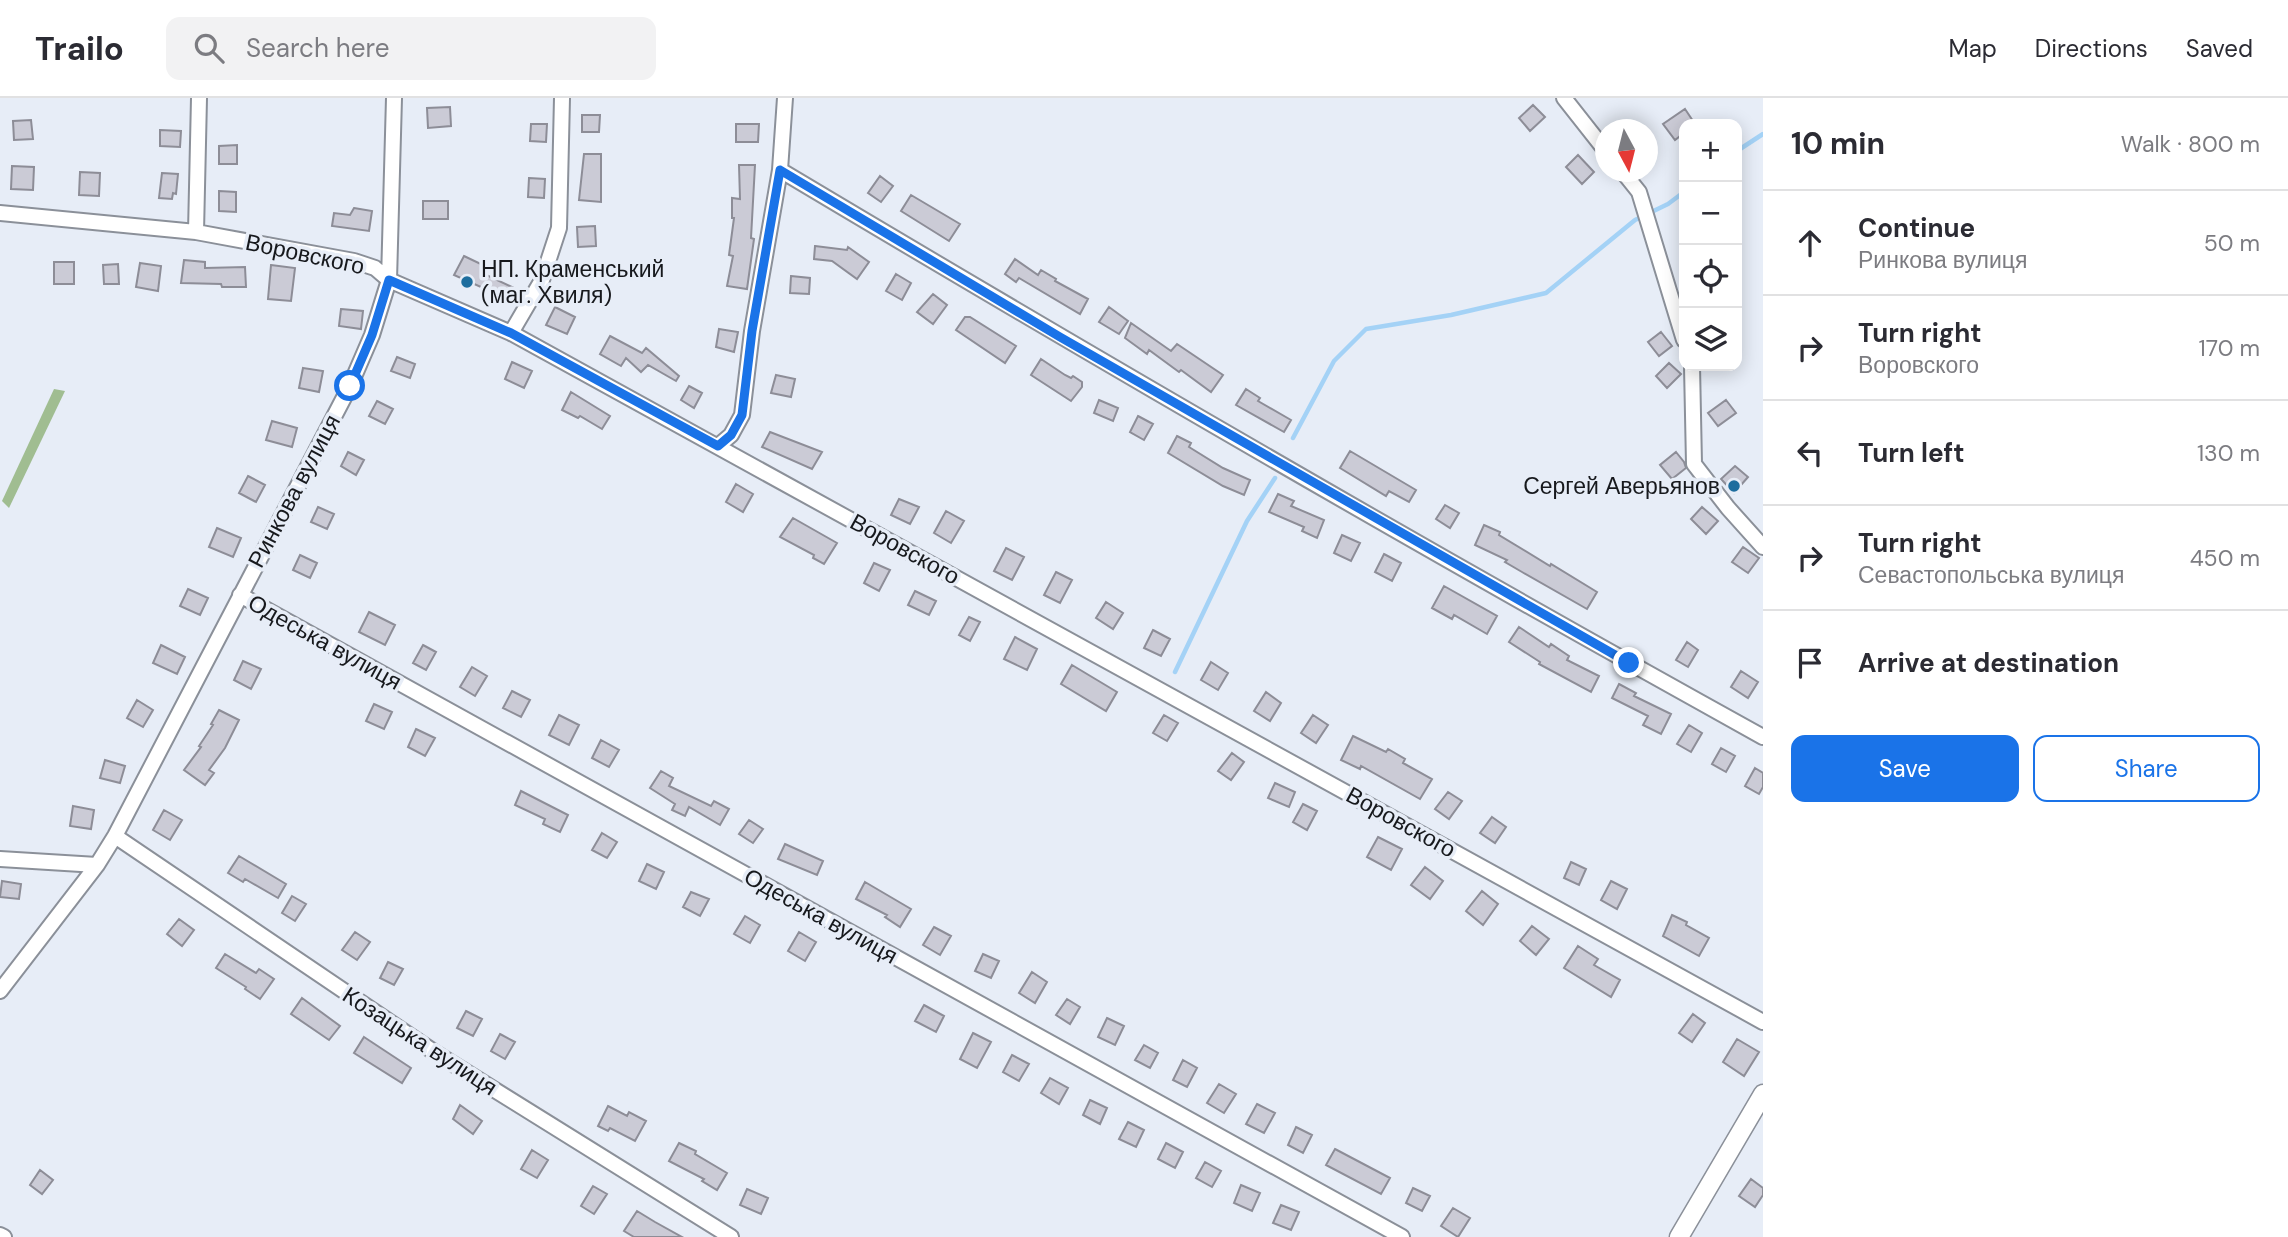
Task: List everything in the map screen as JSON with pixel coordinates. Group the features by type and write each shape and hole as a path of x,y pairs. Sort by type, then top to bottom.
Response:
{"street":[{"path":"196,232 199,98"},
{"name":"Ринкова вулиця","path":"0,992 97,865 115,836 350,386 372,335 389,280 394,98"},
{"path":"511,333 542,280 559,228 562,98"},
{"path":"718,446 731,435 742,415 752,331 780,170 785,98"},
{"path":"1564,98 1595,137"},
{"path":"780,170 1071,344 1763,737"},
{"path":"1631,182 1639,192 1652,230 1679,323"},
{"name":"Воровского","path":"0,213 196,232 354,261 375,268 389,280 511,333 1763,1022"},
{"path":"1692,371 1695,464 1728,508 1763,547"},
{"name":"Одеська вулиця","path":"240,594 1402,1237"},
{"name":"Козацька вулиця","path":"115,836 437,1054 731,1237"},
{"path":"0,859 97,865"},
{"path":"1679,1237 1763,1094"}],"green space":[{"path":"54,389 65,391 9,508 2,501"}],"building":[{"path":"1533,105 1545,117 1530,131 1519,118"},
{"path":"450,107 451,126 428,128 427,108"},
{"path":"1685,109 1692,119 1679,119 1679,137 1675,140 1663,124"},
{"path":"582,115 600,115 599,132 582,132"},
{"path":"31,120 33,139 14,140 13,121"},
{"path":"531,124 547,124 546,142 530,141"},
{"path":"736,124 759,124 758,142 736,142"},
{"path":"160,130 181,131 180,147 160,146"},
{"path":"237,145 237,164 219,164 219,146"},
{"path":"584,154 601,154 601,202 579,200"},
{"path":"1578,155 1594,172 1582,184 1566,167"},
{"path":"739,165 755,165 751,238 754,239 747,289 727,286 733,256 729,255 734,218 732,198 740,199"},
{"path":"12,166 34,167 33,190 11,189"},
{"path":"80,172 100,173 99,196 79,195"},
{"path":"162,173 178,174 176,194 173,193 172,199 159,198"},
{"path":"880,176 893,186 881,202 868,193"},
{"path":"529,178 545,179 544,198 528,197"},
{"path":"219,191 236,192 236,212 219,211"},
{"path":"911,195 960,224 949,241 901,211"},
{"path":"423,201 448,201 448,219 423,219"},
{"path":"354,208 372,211 369,231 332,226 334,213 350,215"},
{"path":"595,226 596,246 578,247 577,227"},
{"path":"815,246 847,250 848,247 869,262 857,279 832,261 814,259"},
{"path":"464,256 485,266 482,273 514,288 508,302 454,275"},
{"path":"1015,259 1038,275 1041,270 1088,299 1080,314 1019,278 1016,282 1005,274"},
{"path":"184,260 205,262 205,268 245,267 246,287 181,283"},
{"path":"54,262 74,262 74,284 54,284"},
{"path":"140,263 161,266 158,291 136,287"},
{"path":"118,264 119,284 104,284 103,265"},
{"path":"271,265 295,268 291,301 268,299"},
{"path":"896,274 911,283 902,300 886,291"},
{"path":"791,276 810,278 809,294 790,293"},
{"path":"933,294 947,305 933,324 917,312"},
{"path":"555,307 575,317 567,334 546,325"},
{"path":"1109,307 1128,321 1119,334 1099,322"},
{"path":"341,309 363,311 361,329 339,326"},
{"path":"965,317 970,317 1016,346 1005,363 956,330"},
{"path":"1131,323 1171,351 1177,344 1223,375 1211,392 1181,370 1179,372 1149,350 1147,354 1125,338"},
{"path":"719,329 738,332 734,352 716,347"},
{"path":"1661,332 1672,346 1659,356 1648,342"},
{"path":"610,336 642,353 646,348 679,376 676,381 648,365 641,372 626,358 621,366 600,354"},
{"path":"397,357 415,364 410,378 391,371"},
{"path":"1041,359 1065,375 1071,378 1073,376 1082,382 1082,387 1071,401 1031,375"},
{"path":"512,362 532,371 524,388 505,379"},
{"path":"1669,363 1681,374 1667,388 1656,376"},
{"path":"303,368 323,371 319,392 299,388"},
{"path":"776,375 795,379 791,397 771,393"},
{"path":"689,386 702,393 694,408 681,400"},
{"path":"1246,389 1260,398 1258,401 1291,420 1284,432 1236,405"},
{"path":"571,392 610,416 602,429 580,416 578,418 562,410"},
{"path":"1099,400 1118,408 1113,421 1094,413"},
{"path":"1726,400 1736,413 1718,426 1708,413"},
{"path":"377,401 393,409 385,424 369,416"},
{"path":"1138,416 1153,424 1144,440 1130,432"},
{"path":"272,421 297,428 292,447 266,440"},
{"path":"770,432 822,452 812,469 762,447"},
{"path":"1177,436 1191,443 1189,447 1223,468 1250,480 1244,495 1223,486 1168,453"},
{"path":"1350,451 1416,490 1409,502 1389,491 1386,496 1340,468"},
{"path":"348,452 364,460 356,475 341,466"},
{"path":"1676,452 1686,468 1672,479 1660,465"},
{"name":"Сергей Аверьянов","path":"1735,466 1748,477 1734,493 1721,479"},
{"path":"248,476 265,485 256,502 239,493"},
{"path":"736,484 753,494 743,512 726,502"},
{"path":"1278,494 1294,501 1291,506 1324,520 1317,538 1302,531 1304,527 1269,512"},
{"path":"899,499 919,507 910,524 891,515"},
{"path":"1445,505 1459,513 1450,528 1436,519"},
{"path":"318,507 334,514 327,529 311,522"},
{"path":"1702,507 1718,521 1706,534 1691,519"},
{"path":"946,511 964,521 951,543 934,533"},
{"path":"793,518 837,543 824,564 813,558 814,555 780,537"},
{"path":"1484,525 1500,532 1499,535 1597,592 1587,609 1505,562 1507,560 1475,545"},
{"path":"217,528 241,538 233,557 209,547"},
{"path":"1342,535 1360,543 1351,561 1334,553"},
{"path":"1743,547 1759,558 1748,573 1732,562"},
{"path":"1006,548 1024,557 1012,580 994,571"},
{"path":"1384,554 1401,563 1392,581 1375,572"},
{"path":"300,555 317,563 310,578 293,570"},
{"path":"874,563 890,570 879,591 864,583"},
{"path":"1056,572 1072,580 1060,603 1044,595"},
{"path":"1444,586 1497,616 1487,634 1454,615 1452,619 1432,608"},
{"path":"188,589 208,598 200,615 180,606"},
{"path":"915,591 936,601 929,615 908,605"},
{"path":"1106,602 1123,613 1113,629 1096,618"},
{"path":"369,612 395,625 385,645 359,632"},
{"path":"969,617 980,622 970,641 959,635"},
{"path":"1519,627 1549,647 1551,644 1569,656 1567,660 1599,676 1591,692 1539,664 1540,662 1509,642"},
{"path":"1153,630 1170,639 1161,656 1144,648"},
{"path":"1015,637 1037,649 1027,670 1004,659"},
{"path":"1687,642 1698,650 1688,667 1676,660"},
{"path":"161,645 185,657 177,674 153,663"},
{"path":"423,645 436,652 426,670 413,663"},
{"path":"243,661 261,669 251,689 234,680"},
{"path":"1211,662 1228,673 1218,690 1201,680"},
{"path":"1072,665 1117,692 1106,711 1061,684"},
{"path":"472,667 487,676 475,696 460,687"},
{"path":"1741,671 1758,682 1748,698 1731,687"},
{"path":"1619,684 1636,693 1634,696 1671,714 1661,734 1643,725 1648,716 1612,698"},
{"path":"512,691 530,700 521,717 503,708"},
{"path":"1266,692 1281,703 1270,721 1254,711"},
{"path":"137,700 153,710 143,727 127,718"},
{"path":"374,704 392,712 384,729 366,721"},
{"path":"219,710 239,720 225,748 209,770 214,773 205,785 184,770 201,747 199,746"},
{"path":"559,715 579,725 569,745 549,735"},
{"path":"1164,715 1178,723 1167,741 1153,733"},
{"path":"1313,715 1328,725 1316,743 1301,733"},
{"path":"1689,725 1702,733 1691,752 1677,744"},
{"path":"416,729 435,738 425,756 408,747"},
{"path":"1353,736 1386,752 1388,749 1405,759 1403,763 1432,779 1420,799 1361,766 1360,769 1341,760"},
{"path":"601,740 619,750 609,767 592,758"},
{"path":"1721,748 1735,756 1726,772 1712,764"},
{"path":"1232,753 1244,762 1231,780 1218,771"},
{"path":"105,760 125,766 120,783 100,778"},
{"path":"1755,768 1763,773 1763,787 1759,794 1745,786"},
{"path":"661,771 673,778 669,786 711,806 714,801 729,809 720,825 689,807 685,816 672,810 675,804 650,788"},
{"path":"1275,783 1295,792 1289,807 1268,798"},
{"path":"521,791 568,815 560,832 543,824 545,819 515,805"},
{"path":"1448,792 1462,801 1449,819 1435,809"},
{"path":"1303,804 1317,811 1307,830 1293,822"},
{"path":"73,806 94,810 91,829 70,826"},
{"path":"164,810 182,820 170,840 153,830"},
{"path":"1492,817 1506,827 1495,843 1480,833"},
{"path":"749,820 763,829 753,843 739,834"},
{"path":"602,833 617,842 607,858 592,850"},
{"path":"1378,837 1402,849 1391,870 1367,857"},
{"path":"785,844 823,861 817,875 778,859"},
{"path":"239,856 286,884 278,898 245,879 243,882 228,873"},
{"path":"1571,862 1586,869 1579,885 1564,878"},
{"path":"647,864 664,872 656,889 639,881"},
{"path":"1425,867 1443,881 1430,899 1411,885"},
{"path":"2,881 21,884 19,899 0,897"},
{"path":"1611,881 1627,889 1617,909 1601,900"},
{"path":"865,882 911,909 900,927 885,917 887,915 856,899"},
{"path":"1482,891 1498,904 1483,925 1466,911"},
{"path":"691,892 709,899 700,916 683,907"},
{"path":"292,896 306,904 295,921 282,913"},
{"path":"1672,915 1709,938 1699,956 1663,936"},
{"path":"745,916 760,925 750,943 734,934"},
{"path":"179,919 194,930 182,946 167,934"},
{"path":"1532,926 1549,939 1536,955 1520,941"},
{"path":"934,927 951,936 940,955 923,945"},
{"path":"355,932 370,942 357,960 342,950"},
{"path":"799,932 816,942 805,961 788,951"},
{"path":"1578,946 1598,959 1594,965 1620,980 1611,997 1564,968"},
{"path":"225,954 256,973 259,969 274,979 260,999 216,968"},
{"path":"983,954 999,961 991,978 975,971"},
{"path":"388,962 403,969 394,985 380,978"},
{"path":"1032,972 1047,982 1035,1003 1019,993"},
{"path":"302,998 340,1026 329,1040 291,1014"},
{"path":"1067,999 1080,1007 1070,1024 1056,1015"},
{"path":"924,1005 944,1016 936,1032 915,1021"},
{"path":"466,1011 482,1019 473,1036 457,1028"},
{"path":"1693,1014 1705,1023 1692,1042 1679,1033"},
{"path":"1107,1018 1124,1026 1115,1045 1098,1037"},
{"path":"973,1033 991,1042 977,1068 960,1059"},
{"path":"500,1034 515,1042 505,1059 491,1051"},
{"path":"364,1037 411,1068 402,1083 354,1053"},
{"path":"1737,1039 1759,1052 1744,1076 1723,1062"},
{"path":"1144,1045 1158,1053 1150,1068 1135,1060"},
{"path":"1012,1055 1029,1064 1019,1081 1003,1072"},
{"path":"1183,1060 1197,1068 1187,1087 1173,1080"},
{"path":"1050,1078 1068,1088 1059,1104 1041,1093"},
{"path":"1219,1084 1236,1094 1224,1113 1207,1103"},
{"path":"1090,1100 1107,1108 1100,1124 1083,1115"},
{"path":"1257,1104 1275,1113 1264,1133 1246,1124"},
{"path":"460,1105 482,1121 473,1134 453,1119"},
{"path":"608,1106 627,1116 629,1112 646,1121 635,1141 610,1128 608,1131 598,1126"},
{"path":"1128,1122 1144,1130 1136,1147 1119,1139"},
{"path":"1296,1127 1312,1135 1303,1153 1288,1145"},
{"path":"679,1143 696,1151 695,1154 727,1173 717,1190 702,1181 704,1179 669,1161"},
{"path":"1166,1143 1183,1152 1175,1168 1158,1159"},
{"path":"1335,1149 1390,1178 1381,1194 1326,1165"},
{"path":"532,1150 548,1160 537,1178 521,1169"},
{"path":"1205,1162 1221,1171 1212,1187 1196,1178"},
{"path":"40,1170 53,1180 42,1194 30,1185"},
{"path":"1751,1179 1763,1188 1763,1195 1755,1207 1739,1196"},
{"path":"1241,1185 1260,1193 1252,1211 1234,1203"},
{"path":"593,1186 607,1194 594,1214 581,1206"},
{"path":"1413,1188 1430,1196 1422,1211 1406,1203"},
{"path":"747,1189 768,1198 761,1214 740,1205"},
{"path":"1281,1205 1299,1212 1291,1230 1273,1223"},
{"path":"1453,1208 1470,1218 1458,1237 1441,1226"},
{"path":"637,1211 682,1237 634,1237 624,1231"}],"waterway":[{"path":"1742,148 1763,134"},
{"path":"1293,438 1334,361 1366,329 1451,315 1546,293 1635,220 1679,196"},
{"path":"1175,672 1247,521 1275,478"}],"place":[{"name":"НП. Краменський (маг. Хвиля)","path":"467,282"},
{"name":"Сергей Аверьянов","path":"1734,486"}],"route":[{"path":"350,386 372,335 389,280 511,333 718,446 731,435 742,415 752,331 780,170 1060,337 1629,663"}]}
